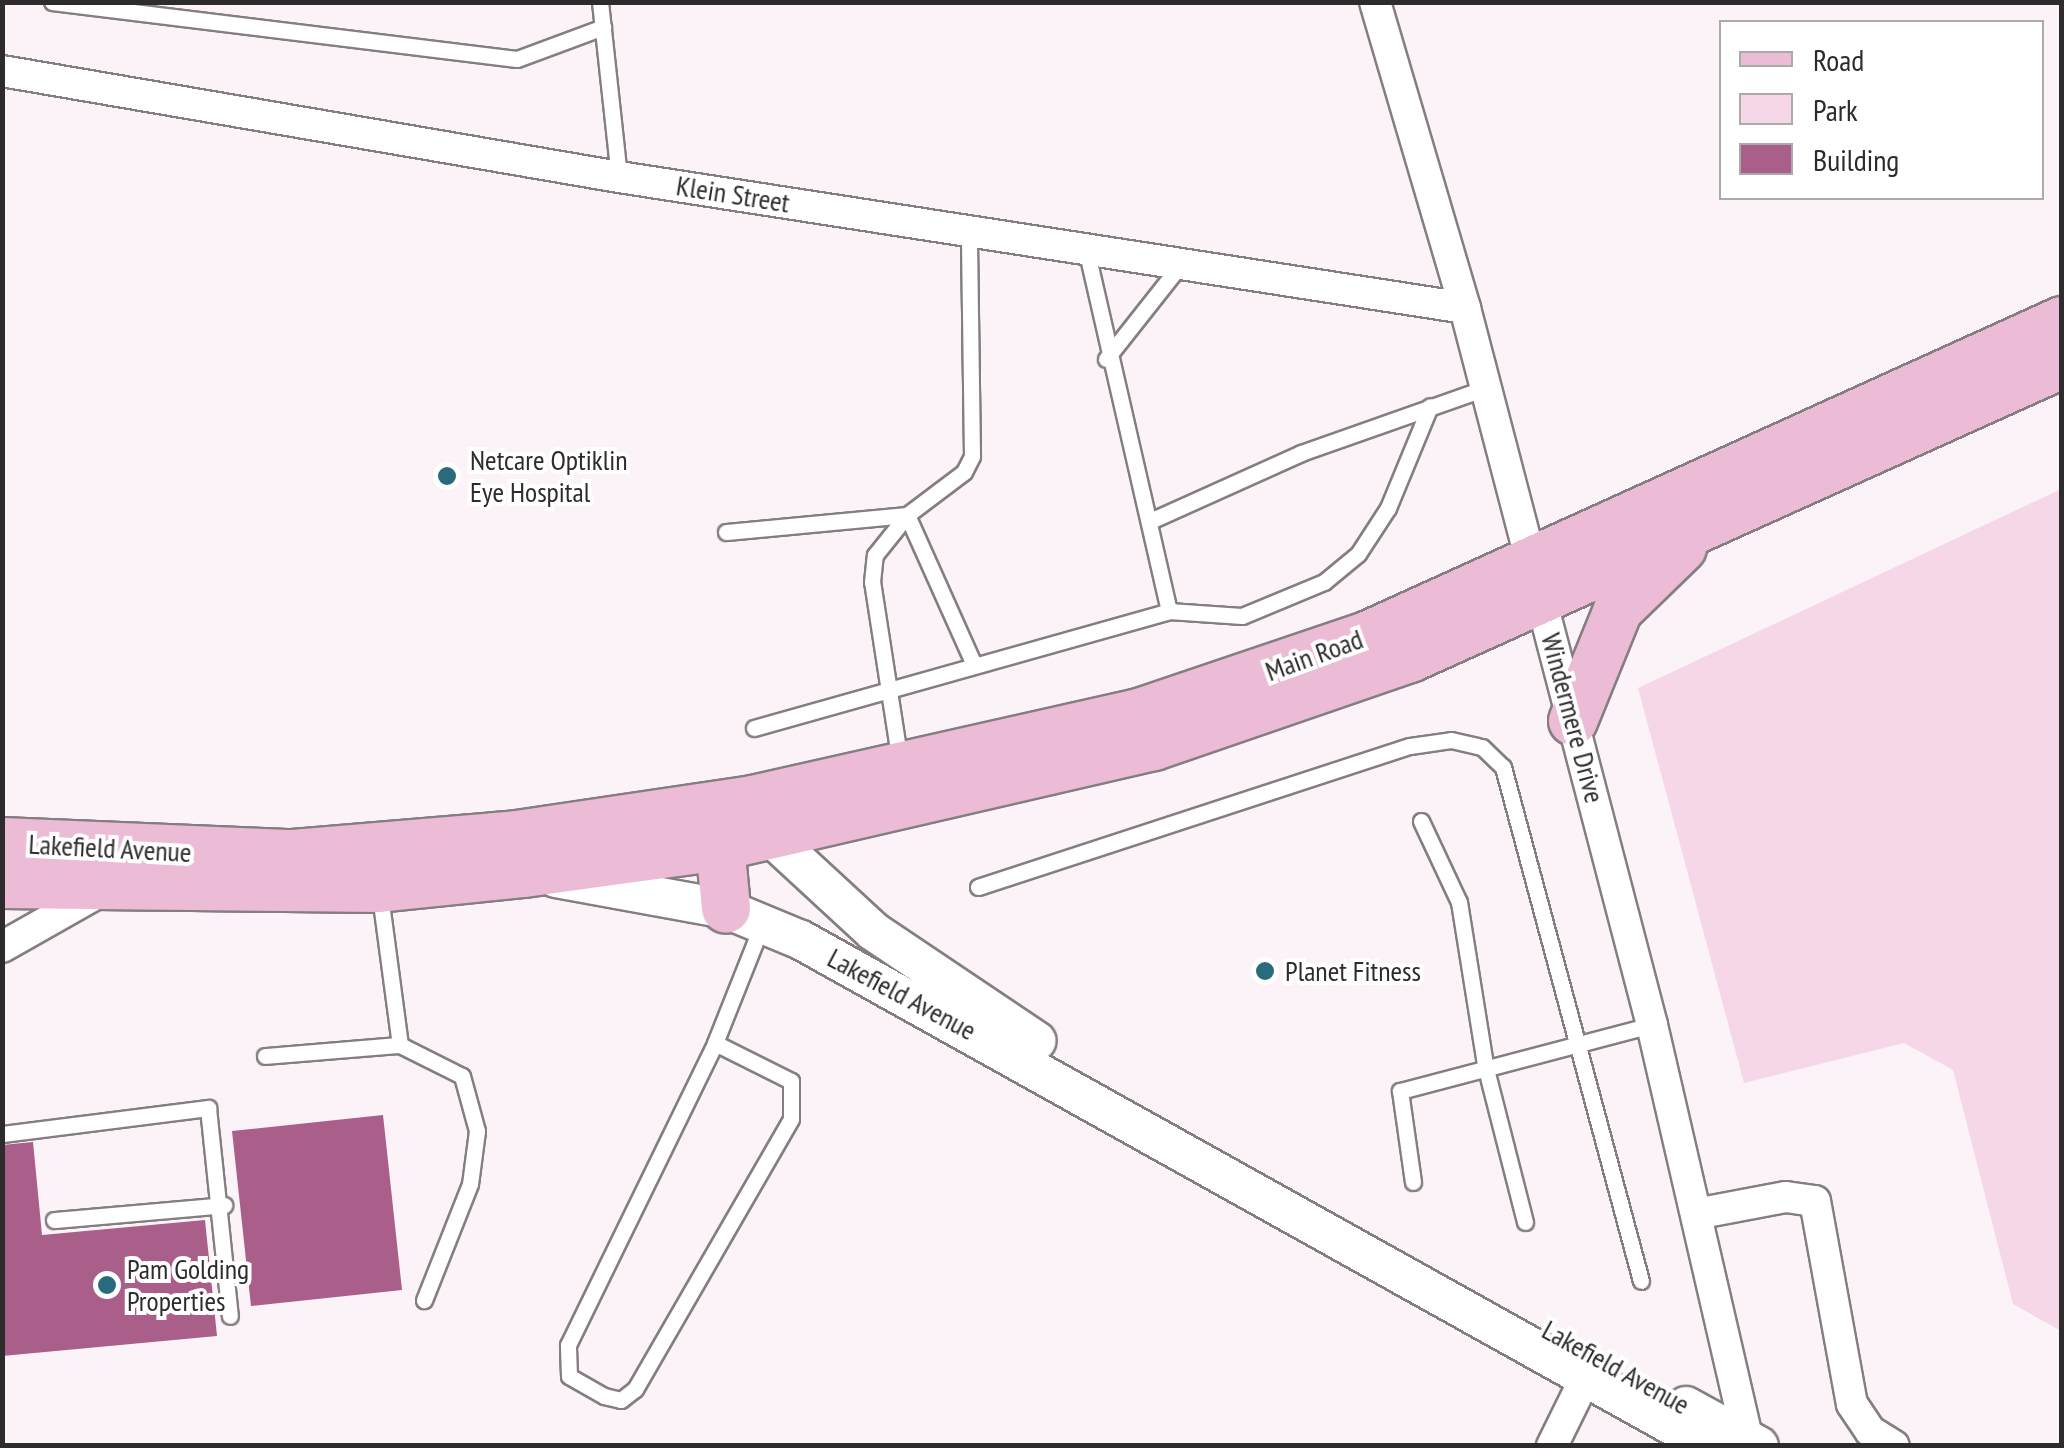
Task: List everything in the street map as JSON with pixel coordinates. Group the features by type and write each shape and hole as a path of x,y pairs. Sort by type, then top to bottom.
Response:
{"main road":[{"name":"Main Road","path":"520,854 740,822 1292,704 2062,321"},
{"name":"Main Road","path":"1537,580 1725,516 2062,364"},
{"path":"1574,720 1618,610 1662,563 1725,516"},
{"name":"Main Road","path":"740,822 900,766 1025,759"},
{"path":"740,822 744,916"},
{"name":"Lakefield Avenue","path":"2,842 292,854 378,867"},
{"name":"Lakefield Avenue","path":"2,884 108,888 520,854"}],"street":[{"name":"Windermere Drive","path":"1375,2 1465,308 1574,720 1701,1213 1752,1444"},
{"name":"Klein Street","path":"2,71 619,177 1465,308"},
{"name":"Lakefield Avenue","path":"740,822 873,931 1076,1066 1752,1444"},
{"name":"Lakefield Avenue","path":"520,854 744,916 1008,1052 1708,1446"},
{"path":"2,947 108,888"},
{"path":"1701,1213 1786,1197 1815,1200 1852,1404 1870,1431 1894,1446"},
{"path":"1552,1446 1586,1377"}],"lane":[{"path":"52,2 517,59 603,27"},
{"path":"600,2 619,177"},
{"path":"900,766 872,582 875,555 908,515 964,472 972,456 969,230"},
{"path":"1086,249 1106,359 1150,521 1169,611"},
{"path":"1106,359 1181,264"},
{"path":"1150,521 1430,406 1486,388"},
{"path":"754,728 1169,611 1242,616 1324,582 1358,554 1388,508 1430,406"},
{"path":"726,532 908,515"},
{"path":"908,515 974,665"},
{"path":"978,887 1410,746 1482,747 1503,767 1641,1280"},
{"path":"1421,821 1459,902 1485,1065 1525,1222"},
{"path":"378,867 400,1045"},
{"path":"715,1043 791,1081 791,1118 635,1390 621,1400 604,1396 570,1376 568,1345 715,1043 744,916"},
{"path":"1413,1182 1400,1091 1485,1065 1652,1025"},
{"path":"265,1056 400,1045 462,1076 477,1131 470,1184 424,1300"},
{"path":"2,1134 202,1106 212,1116 224,1205 230,1316"},
{"path":"54,1220 224,1205"}],"green space":[{"path":"2061,489 2061,1331 2013,1304 1953,1070 1904,1043 1744,1083 1638,688"}],"building":[{"path":"383,1115 402,1290 251,1306 232,1131"},
{"name":"Pam Golding Properties","path":"33,1142 42,1235 205,1220 217,1336 2,1356 2,1145"}],"place":[{"name":"Netcare Optiklin Eye Hospital","path":"447,476"},
{"name":"Planet Fitness","path":"1265,971"},
{"name":"Pam Golding Properties","path":"107,1285"}]}
